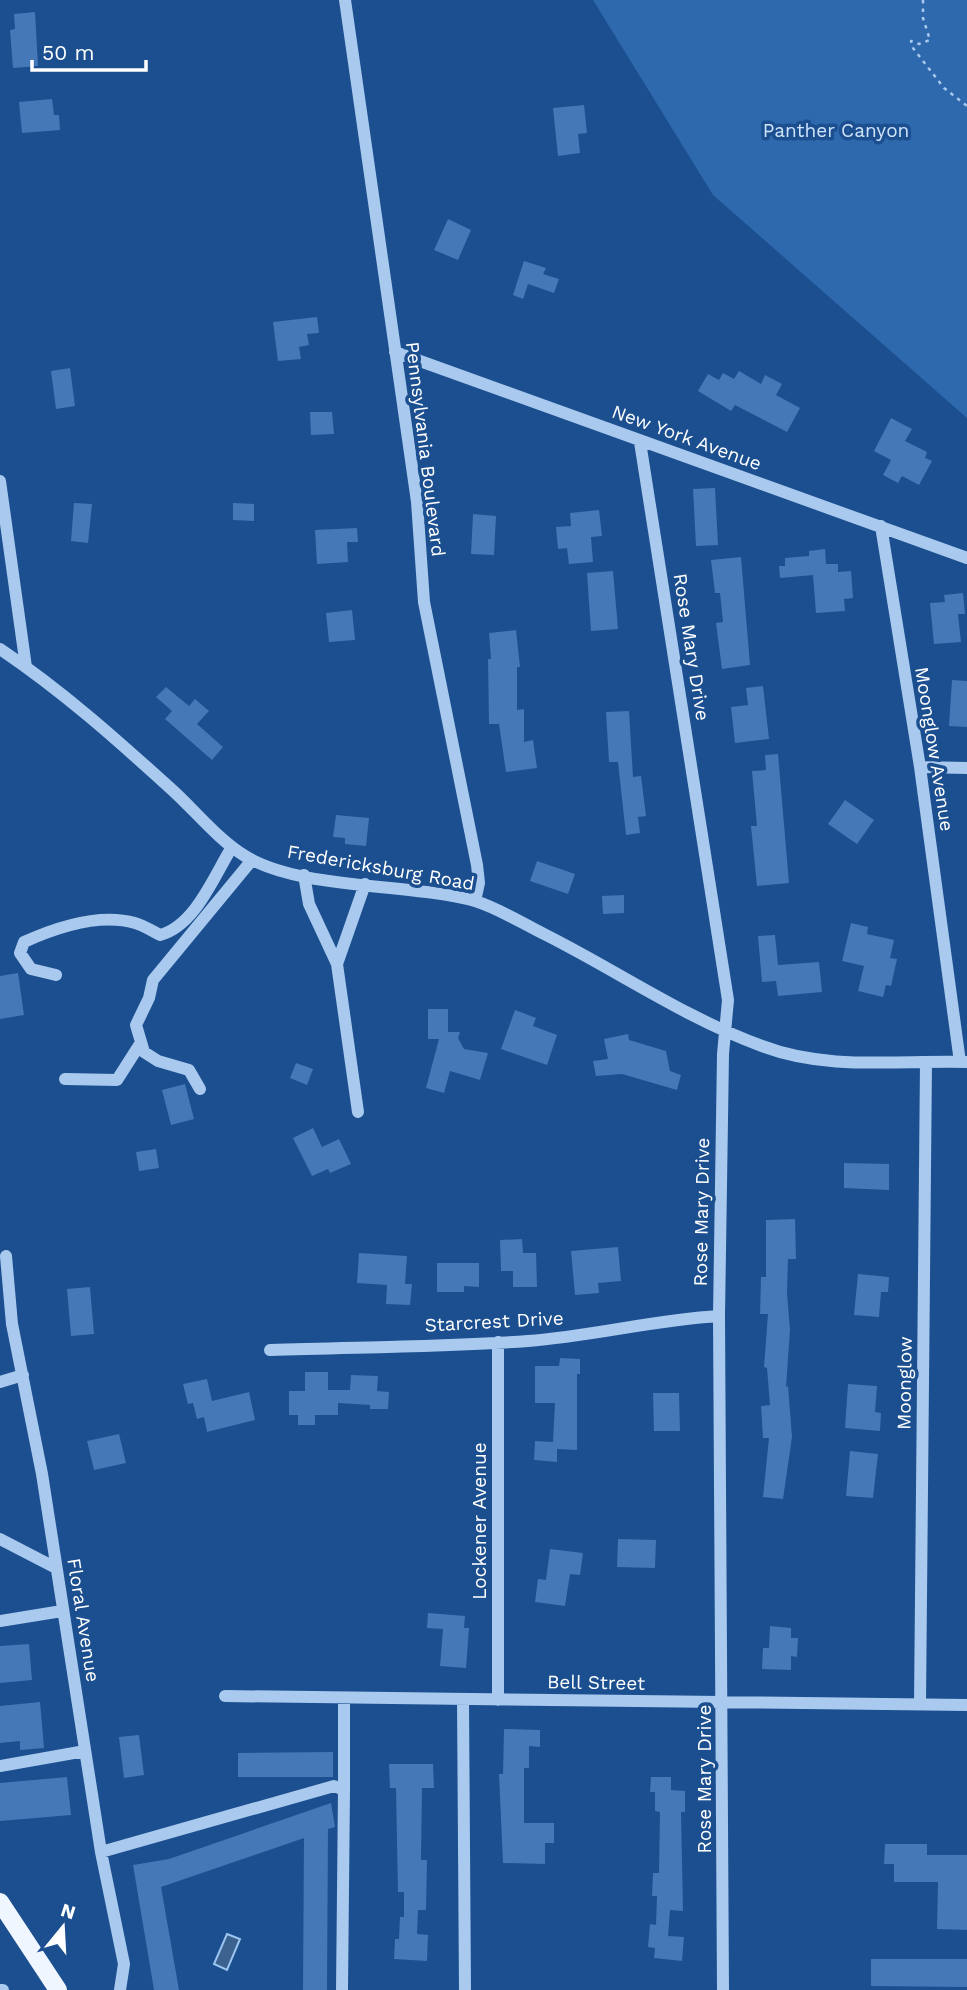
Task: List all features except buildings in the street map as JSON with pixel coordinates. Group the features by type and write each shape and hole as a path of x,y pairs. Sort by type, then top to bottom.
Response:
{"main road":[{"path":"0,1902 58,1990"}],"street":[{"name":"Pennsylvania Boulevard","path":"345,0 417,502 424,602 478,874 475,901"},
{"name":"New York Avenue","path":"395,352 967,558"},
{"name":"Rose Mary Drive","path":"640,442 728,1000 725,1030 719,1316 723,1990"},
{"path":"0,481 26,667"},
{"name":"Moonglow Avenue","path":"881,526 964,1062"},
{"name":"Fredericksburg Road","path":"0,649 124,745 232,847 252,860 304,875 475,901 762,1047 797,1056 884,1064 964,1062"},
{"path":"920,767 967,768"},
{"path":"56,975 31,969 19,953 24,942 46,932 102,920 135,923 160,935 170,932 184,921 232,847"},
{"path":"200,1088 189,1070 158,1061 144,1052 139,1044 136,1025 149,998 153,980 252,860"},
{"path":"304,875 309,904 337,964 358,1112"},
{"path":"337,964 365,884"},
{"path":"65,1079 117,1080 139,1044"},
{"name":"Moonglow","path":"920,1704 926,1062"},
{"name":"Floral Avenue","path":"6,1256 12,1324 56,1568 101,1852 124,1964 120,1990"},
{"name":"Starcrest Drive","path":"270,1350 498,1342 580,1335 654,1321 719,1316"},
{"name":"Lockener Avenue","path":"498,1342 498,1700"},
{"path":"0,1382 23,1376"},
{"path":"0,1539 56,1568"},
{"path":"0,1620 62,1611"},
{"name":"Bell Street","path":"225,1696 967,1705"},
{"path":"342,1990 344,1698"},
{"path":"463,1700 465,1990"},
{"path":"0,1766 85,1751"},
{"path":"101,1852 334,1786 344,1790"}],"path":[{"path":"923,0 923,18 930,40 919,44 911,41 913,48 944,88 967,106"}],"green space":[{"name":"Panther Canyon","path":"593,0 967,0 967,418 713,195"}],"shaded area":[{"path":"227,1934 240,1939 227,1970 214,1964"}]}
